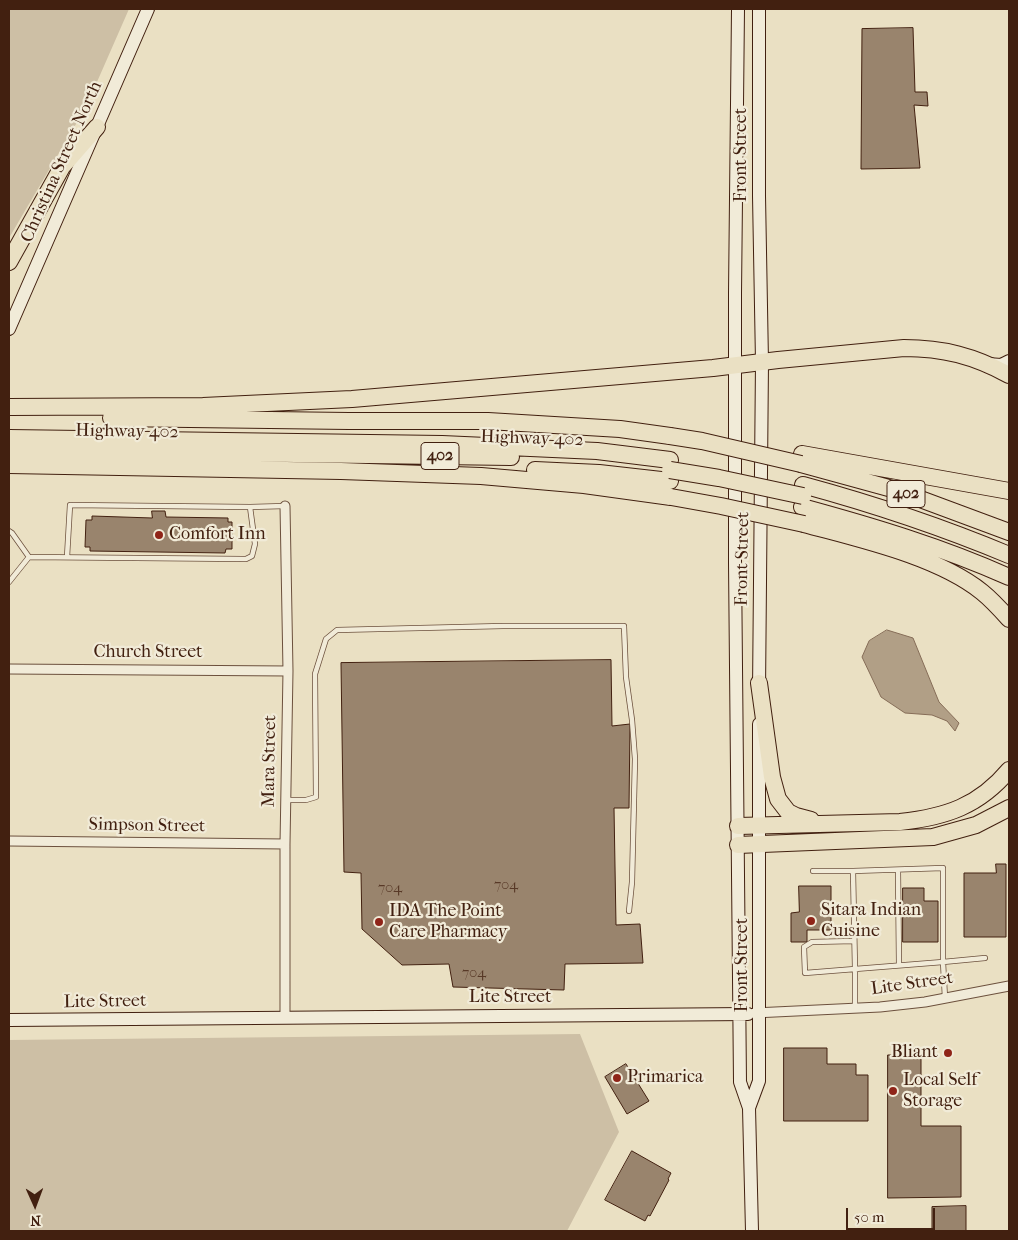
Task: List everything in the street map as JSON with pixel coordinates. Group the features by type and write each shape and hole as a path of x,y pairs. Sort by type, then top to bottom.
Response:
{"highway":[{"path":"9,262 62,167 96,127"},
{"path":"9,407 203,406 362,398 904,348 946,350 987,364 1009,375"},
{"name":"Highway 402","path":"9,416 349,422 488,421 620,429 702,441 801,459 896,490 1009,532"},
{"path":"9,438 442,444 597,451 670,477 721,506 804,524 890,549 946,570 982,592 1009,619"},
{"name":"Highway 402","path":"9,450 541,458 628,464 670,477 719,478 803,496 870,514 956,544 1009,566"},
{"path":"801,459 1009,491"},
{"path":"9,465 341,471 481,476 584,485 670,477"},
{"path":"803,496 866,502 962,535 1009,555"},
{"path":"803,496 877,528 952,554 1009,577"},
{"path":"759,684 772,777 778,799 788,812 804,820 835,823"},
{"path":"738,826 900,822 939,816 958,810 986,793 1009,770"},
{"path":"738,845 933,837 976,826 1009,808"}],"main road":[{"name":"Christina Street North","path":"9,329 148,9"},
{"name":"Front Street","path":"738,9 735,365 738,845 750,1013 759,1081 749,1108"},
{"name":"Front Street","path":"752,1231 749,1108 740,1082 750,1013 759,845 762,362 759,196 759,9"},
{"path":"987,364 1001,365 1009,361"},
{"name":"Lite Street","path":"9,1020 750,1013"}],"street":[{"name":"Mara Street","path":"284,506 288,671 285,844 286,1017"},
{"name":"Church Street","path":"9,668 288,671"},
{"name":"Simpson Street","path":"9,841 285,844"},
{"name":"Lite Street","path":"750,1013 855,1009 946,998 1009,986"}],"lane":[{"path":"66,558 70,504 284,506"},
{"path":"29,557 246,558 252,556 255,544 250,507"},
{"path":"9,531 29,557"},
{"path":"9,582 29,557"},
{"path":"286,800 306,800 316,797 315,674 326,639 338,630 503,626 624,626 626,677 635,759 632,882 629,910"},
{"path":"813,871 943,868 943,962 946,998"},
{"path":"898,870 900,965"},
{"path":"853,871 855,1009"},
{"path":"854,941 812,942 804,947 804,973 985,958"}],"shaded area":[{"path":"9,9 129,9 86,107 9,238"},
{"path":"887,630 913,638 939,702 959,723 955,731 947,721 932,715 905,713 881,697 862,657 869,641"},
{"path":"580,1034 619,1132 567,1231 9,1231 9,1040"}],"building":[{"path":"913,28 915,92 927,92 928,106 914,105 920,168 861,169 862,29"},
{"name":"Comfort Inn","path":"152,511 165,511 166,517 228,518 228,522 232,522 232,549 226,549 225,553 90,551 90,547 85,547 86,520 92,520 92,516 152,518"},
{"path":"611,660 612,726 630,724 629,808 614,808 616,925 640,924 643,963 565,964 564,990 453,987 449,964 402,965 362,929 361,873 344,872 341,663"},
{"path":"996,864 1006,864 1006,937 964,937 964,873 996,873"},
{"name":"Sitara Indian Cuisine","path":"799,886 831,886 831,930 807,930 807,942 791,942 791,913 799,912"},
{"path":"903,888 924,888 924,901 938,901 938,942 903,942"},
{"path":"784,1048 827,1048 827,1064 856,1064 856,1075 868,1075 868,1121 784,1121"},
{"path":"888,1055 921,1055 921,1126 961,1126 961,1197 888,1198"},
{"path":"626,1064 649,1101 627,1114 605,1077"},
{"path":"632,1151 671,1173 650,1216 648,1215 645,1221 605,1200"},
{"path":"966,1206 966,1231 932,1231 932,1207"}],"place":[{"name":"Comfort Inn","path":"159,535"},
{"name":"Sitara Indian Cuisine","path":"811,921"},
{"name":"IDA The Point Care Pharmacy","path":"379,922"},
{"name":"Bliant","path":"948,1053"},
{"name":"Primarica","path":"617,1078"},
{"name":"Local Self Storage","path":"893,1091"}]}
